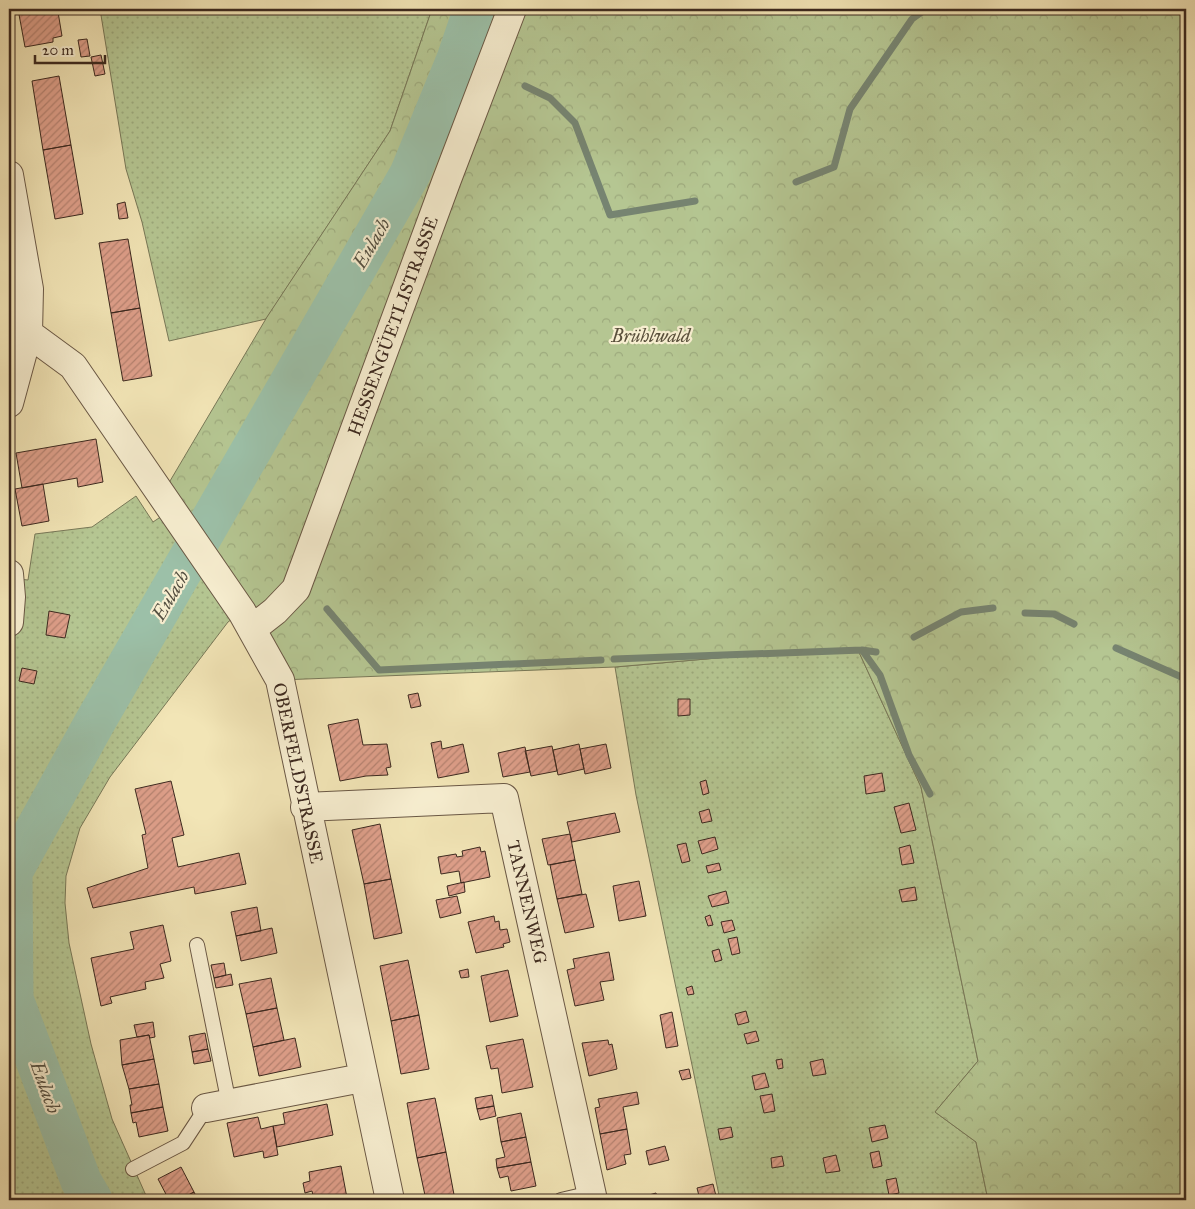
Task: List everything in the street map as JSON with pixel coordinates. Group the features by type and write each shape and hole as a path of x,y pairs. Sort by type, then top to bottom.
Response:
{"street":[{"name":"HESSENGÜETLISTRASSE","path":"252,629 275,611 296,589 442,191 512,9"},
{"path":"9,175 29,289 18,335 9,403"},
{"name":"OBERFELDSTRASSE","path":"18,335 73,366 171,510 223,582 280,680 362,1078 390,1200"},
{"path":"9,574 11,597 9,622"},
{"name":"TANNENWEG","path":"305,807 504,798 592,1196"},
{"path":"218,1106 362,1078"}],"lane":[{"path":"133,1169 183,1143 218,1106 198,945"},
{"path":"561,1200 592,1196"}],"green space":[{"path":"100,9 432,9 390,131 266,319 169,341 142,222 126,169"},
{"name":"Brühlwald","path":"432,9 1186,9 1186,1200 988,1200 976,1142 935,1112 978,1061 921,787 858,650 740,656 615,667 280,680 171,510 170,481 267,317 390,131"},
{"path":"136,496 153,522 171,510 242,612 228,622 110,777 80,828 66,876 65,903 69,943 91,1044 112,1119 148,1200 9,1200 9,679 18,579 28,580 35,534 92,527"},
{"path":"858,650 921,787 978,1061 935,1112 976,1142 988,1200 720,1200 636,795 615,667 740,656"}],"building":[{"path":"18,9 48,9 49,13 58,12 62,36 53,38 53,42 25,47"},
{"path":"87,39 90,56 81,57 78,40"},
{"path":"101,55 105,74 95,76 91,57"},
{"path":"59,76 71,145 43,150 32,81"},
{"path":"71,145 83,214 55,219 43,150"},
{"path":"125,202 128,218 119,219 117,204"},
{"path":"128,239 140,308 111,313 99,243"},
{"path":"140,308 152,376 123,381 111,313"},
{"path":"96,439 103,482 78,487 77,478 22,488 16,453"},
{"path":"43,484 49,521 22,526 15,489"},
{"path":"49,611 70,615 65,638 46,635"},
{"path":"22,668 37,671 34,684 19,681"},
{"path":"418,693 421,706 411,708 408,695"},
{"path":"678,699 690,699 690,715 678,716"},
{"path":"358,719 363,745 387,744 391,767 386,768 388,775 366,776 340,781 328,725"},
{"path":"441,741 442,749 463,744 469,772 438,778 431,743"},
{"path":"579,744 584,769 558,775 553,750"},
{"path":"606,744 611,768 585,774 580,749"},
{"path":"552,746 557,771 531,776 525,751"},
{"path":"525,747 530,772 503,777 498,753"},
{"path":"882,773 885,791 866,794 864,776"},
{"path":"706,780 709,793 703,795 700,782"},
{"path":"171,781 184,835 172,838 178,867 239,853 246,884 195,894 194,887 93,908 87,888 148,868 142,835 146,834 135,789"},
{"path":"909,803 916,830 901,833 894,807"},
{"path":"709,809 712,821 702,823 699,812"},
{"path":"615,813 620,832 572,842 567,822"},
{"path":"380,824 391,879 364,884 352,830"},
{"path":"570,834 575,860 548,865 542,839"},
{"path":"715,837 718,849 702,854 698,841"},
{"path":"686,843 690,861 682,863 677,845"},
{"path":"910,845 914,863 902,865 899,848"},
{"path":"480,847 481,852 485,851 490,877 461,883 459,871 441,874 438,857 456,854 457,857 463,856 462,851"},
{"path":"575,860 582,894 557,899 550,865"},
{"path":"719,863 721,870 708,873 706,866"},
{"path":"391,879 402,933 374,939 364,884"},
{"path":"639,881 646,916 619,921 613,886"},
{"path":"464,882 465,892 449,896 447,886"},
{"path":"915,887 917,900 902,902 899,890"},
{"path":"726,891 729,903 712,907 708,896"},
{"path":"586,894 594,927 565,933 557,899"},
{"path":"457,896 461,913 440,918 436,900"},
{"path":"257,907 261,931 236,936 231,912"},
{"path":"710,915 713,925 708,926 705,917"},
{"path":"494,916 495,922 499,921 500,930 507,929 510,942 503,944 504,947 476,953 468,922"},
{"path":"732,920 735,930 724,933 721,922"},
{"path":"163,925 171,961 160,964 164,978 145,982 146,989 110,997 112,1003 101,1006 91,958 134,949 130,932"},
{"path":"272,928 277,953 241,961 236,936"},
{"path":"737,937 740,953 732,955 728,939"},
{"path":"719,949 722,960 715,962 712,951"},
{"path":"609,952 614,980 600,982 604,1000 575,1006 567,970 575,968 573,959"},
{"path":"408,960 419,1015 391,1021 380,966"},
{"path":"224,963 226,975 214,978 211,965"},
{"path":"468,969 469,977 461,978 459,971"},
{"path":"508,970 518,1016 490,1022 481,976"},
{"path":"231,974 233,985 216,988 214,978"},
{"path":"271,978 277,1008 246,1014 239,984"},
{"path":"692,986 694,994 688,995 686,988"},
{"path":"277,1008 284,1040 253,1047 246,1014"},
{"path":"746,1011 749,1022 738,1025 735,1014"},
{"path":"672,1012 678,1046 666,1048 660,1015"},
{"path":"419,1015 429,1069 401,1074 391,1021"},
{"path":"153,1022 155,1037 150,1038 149,1035 137,1037 134,1025"},
{"path":"756,1031 759,1041 747,1044 744,1034"},
{"path":"205,1033 208,1049 192,1052 189,1036"},
{"path":"149,1035 154,1059 122,1065 120,1040"},
{"path":"295,1038 301,1067 259,1076 253,1047"},
{"path":"523,1039 533,1087 502,1093 498,1068 491,1069 486,1046"},
{"path":"608,1040 609,1045 612,1044 617,1069 589,1076 582,1043"},
{"path":"208,1049 211,1061 194,1064 192,1052"},
{"path":"154,1059 159,1084 129,1089 122,1065"},
{"path":"782,1059 783,1068 778,1069 776,1060"},
{"path":"823,1059 826,1074 813,1076 810,1062"},
{"path":"689,1069 691,1078 682,1080 679,1071"},
{"path":"765,1073 769,1087 755,1090 752,1076"},
{"path":"159,1084 163,1107 131,1113 130,1105 132,1105 129,1089"},
{"path":"637,1092 639,1104 623,1107 627,1129 600,1134 595,1108 600,1107 598,1099"},
{"path":"772,1094 775,1111 764,1113 760,1096"},
{"path":"492,1095 494,1106 477,1109 475,1098"},
{"path":"435,1098 446,1152 417,1158 407,1103"},
{"path":"327,1104 333,1135 277,1147 273,1126 285,1124 283,1113"},
{"path":"494,1106 496,1116 480,1120 477,1109"},
{"path":"163,1107 168,1131 139,1137 136,1122 133,1123 131,1113"},
{"path":"521,1113 526,1137 501,1142 497,1118"},
{"path":"258,1117 261,1129 273,1126 278,1155 264,1158 263,1151 234,1157 227,1123"},
{"path":"885,1125 888,1138 872,1142 869,1128"},
{"path":"731,1127 733,1137 720,1140 718,1129"},
{"path":"627,1129 631,1154 624,1155 626,1164 607,1170 600,1134"},
{"path":"526,1137 531,1162 497,1168 496,1159 505,1157 501,1142"},
{"path":"665,1146 669,1160 649,1165 646,1151"},
{"path":"879,1151 882,1166 873,1168 870,1153"},
{"path":"446,1152 455,1200 426,1200 417,1158"},
{"path":"836,1155 840,1171 826,1173 823,1158"},
{"path":"782,1156 784,1166 772,1168 771,1158"},
{"path":"531,1162 536,1186 511,1191 508,1176 500,1178 497,1168"},
{"path":"341,1166 347,1198 314,1200 312,1191 305,1193 303,1183 310,1181 309,1172"},
{"path":"181,1167 194,1192 179,1200 169,1200 158,1179"},
{"path":"896,1178 899,1193 889,1195 886,1180"},
{"path":"713,1184 717,1200 700,1200 697,1188"},
{"path":"194,1192 198,1200 179,1200"},
{"path":"656,1193 658,1200 635,1199"}],"waterway":[{"name":"Eulach","path":"92,1200 81,1181 13,999 12,872 95,722 410,174 457,59 474,9"},
{"path":"796,182 834,167 850,109 912,19 926,9"},
{"path":"457,59 468,63"},
{"path":"525,86 550,98 575,123 610,215 695,201"},
{"path":"168,563 177,579"},
{"path":"914,637 961,612 993,608"},
{"path":"327,609 379,670 601,660"},
{"path":"1025,613 1054,614 1074,624"},
{"path":"1116,648 1186,679"},
{"path":"862,650 876,652"},
{"path":"614,659 862,650 880,675 909,755 930,794"}]}
